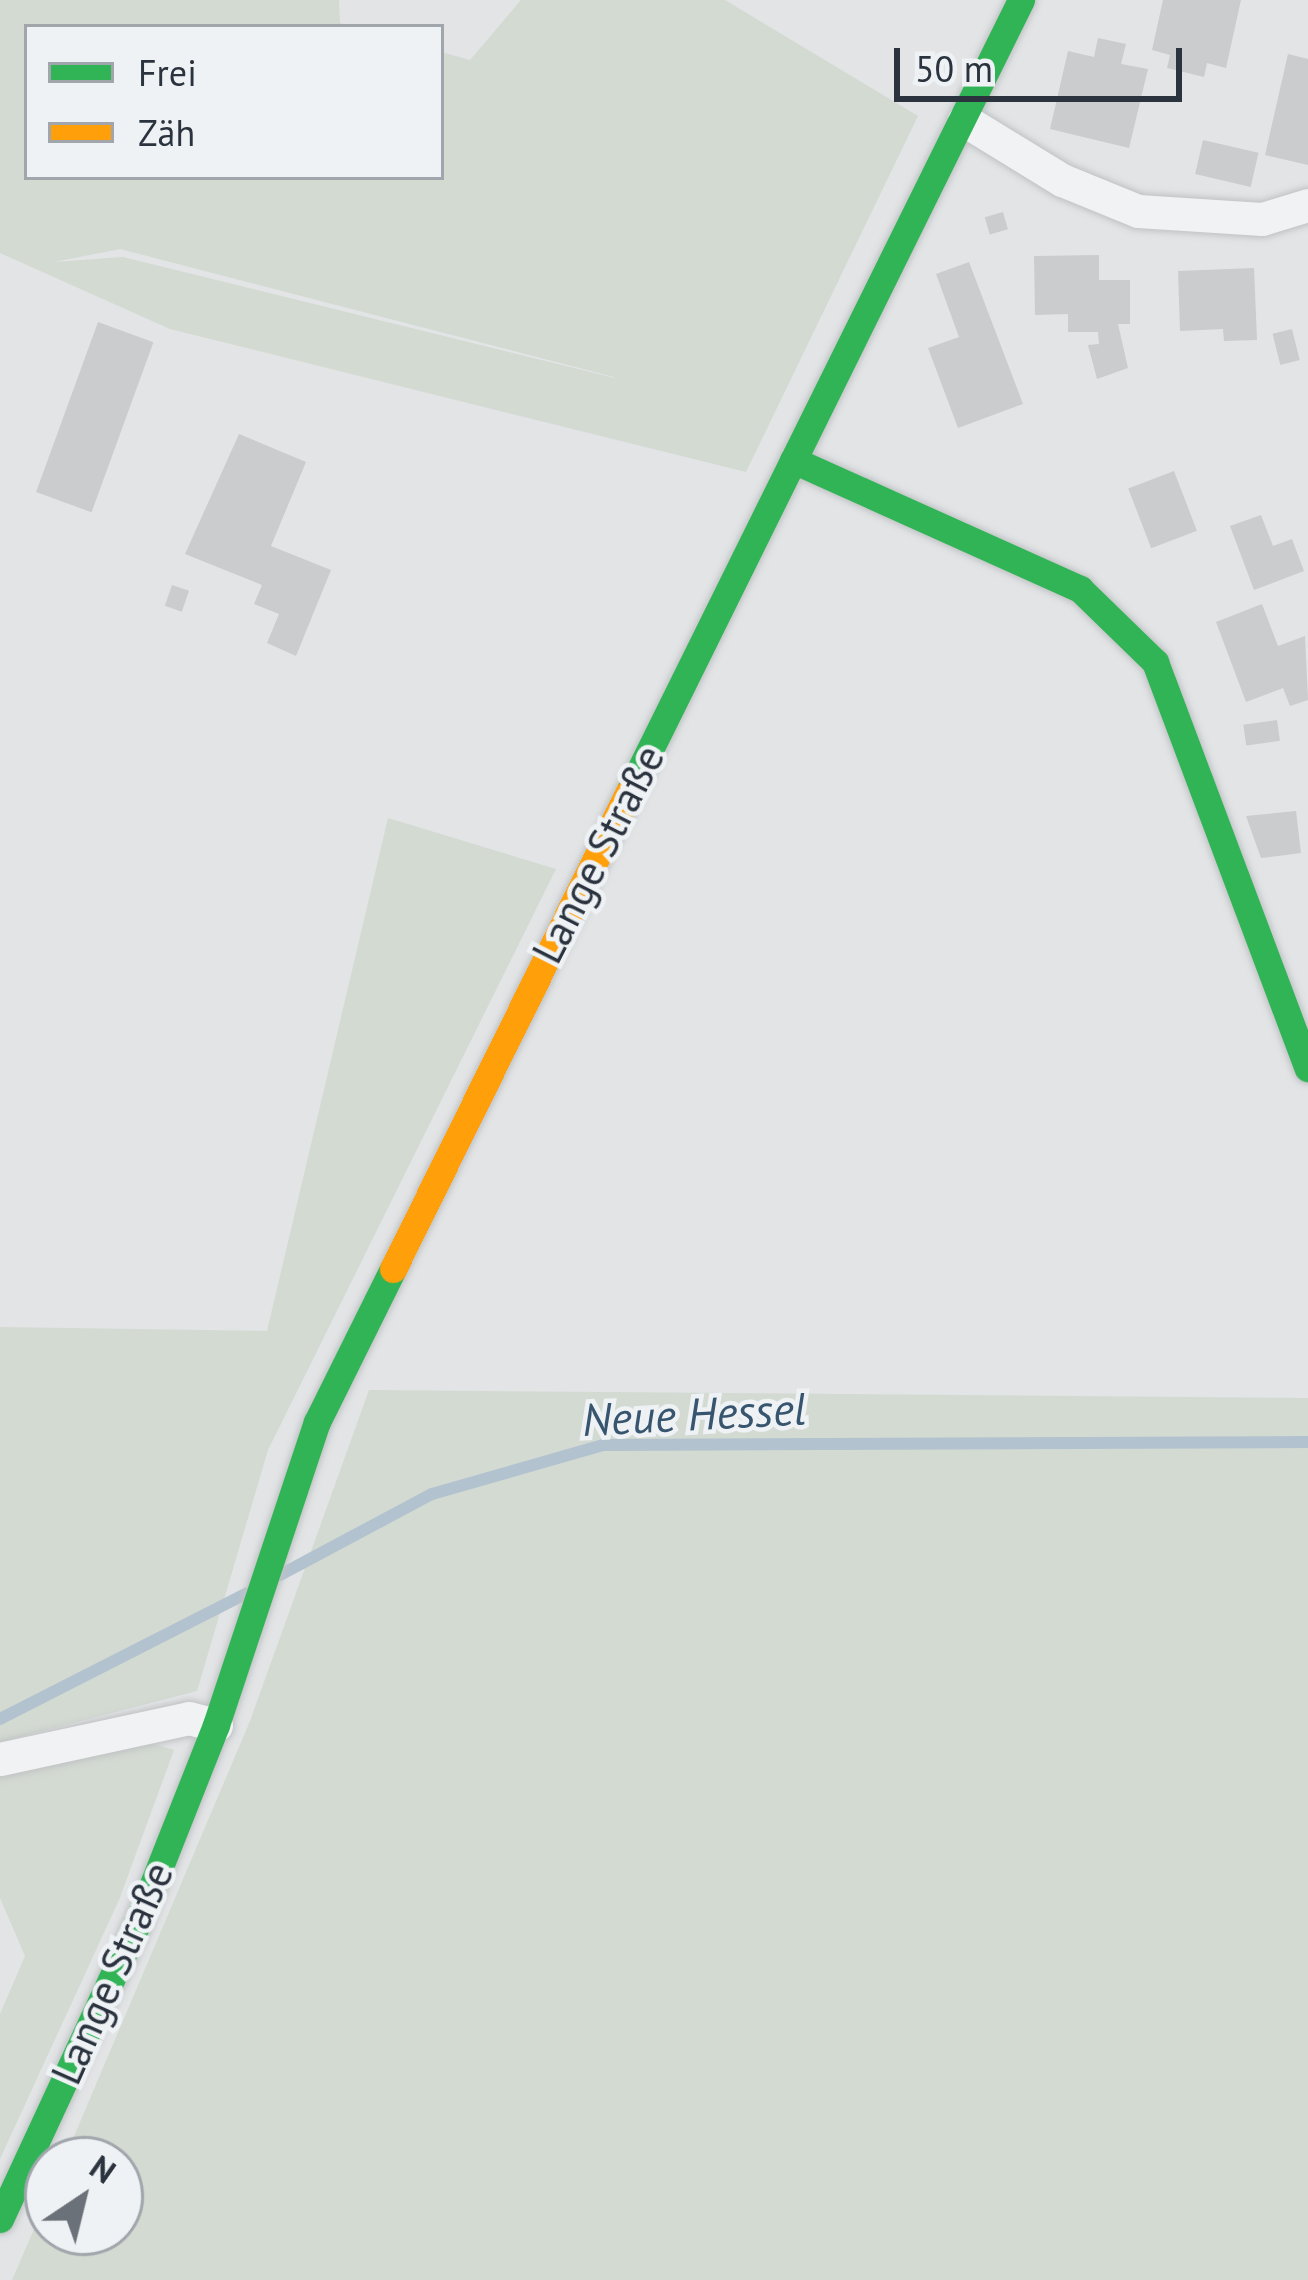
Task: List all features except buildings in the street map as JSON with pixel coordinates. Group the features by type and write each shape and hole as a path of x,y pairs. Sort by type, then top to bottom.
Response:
{"street":[{"name":"Lange Straße","path":"0,2219 140,1917 216,1725 317,1422 1021,0"},
{"path":"964,119 1062,180 1138,211 1262,219 1308,205"},
{"path":"793,460 1080,589 1155,662 1300,1025 1308,1068"},
{"path":"0,1760 189,1718 216,1725"}],"shaded area":[{"path":"0,0 339,0 343,24 24,24 24,180 444,180 444,53 470,60 521,0 725,0 918,116 746,472 170,329 0,253","holes":["120,249 615,378 123,257 54,262"]},
{"path":"388,818 556,869 268,1450 197,1691 0,1742 0,1327 267,1331"},
{"path":"369,1390 1308,1398 1308,2280 12,2280 24,2252 24,2256 144,2256 144,2136 74,2136 250,1721"},
{"path":"147,1742 174,1750 119,1900 0,2159 0,2014 25,1956 0,1898 0,1777"}],"waterway":[{"name":"Neue Hessel","path":"280,1575 432,1494 603,1445 1308,1442"},
{"name":"Neue Hessel","path":"0,1719 247,1593"}],"traffic: fast":[{"path":"629,792 1021,0"},
{"path":"793,460 1080,589 1155,662 1308,1068"},
{"path":"0,2219 140,1917 216,1725 317,1422 393,1269"}],"traffic: slow":[{"path":"393,1269 629,792"}]}
